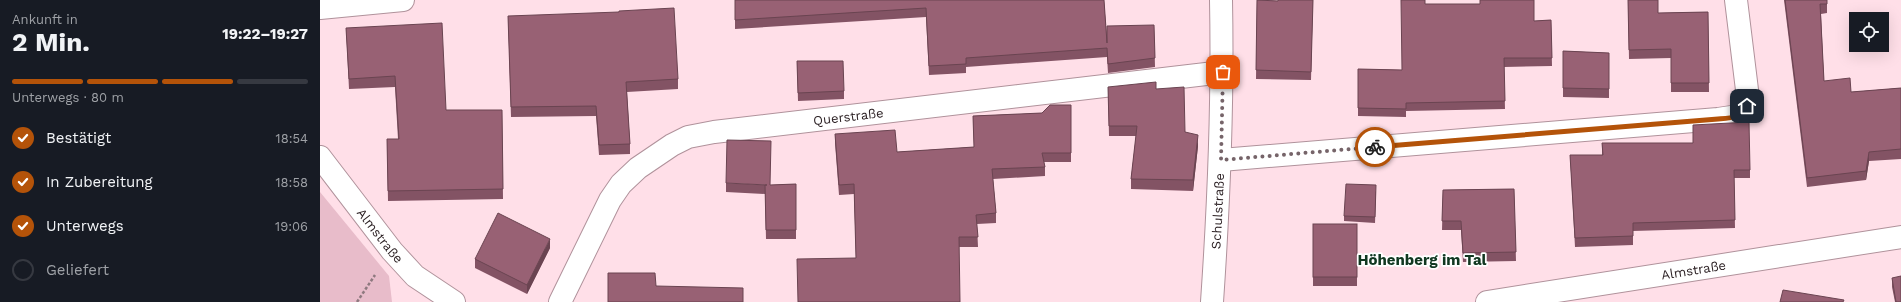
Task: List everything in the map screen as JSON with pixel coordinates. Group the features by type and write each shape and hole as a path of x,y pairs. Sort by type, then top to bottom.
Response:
{"street":[{"path":"320,8 403,0"},
{"name":"Schulstraße","path":"1212,302 1221,160 1223,72 1221,0"},
{"path":"1221,160 1718,119 1738,116 1744,112 1748,98 1736,0"},
{"name":"Querstraße","path":"560,302 610,200 621,184 657,153 688,138 714,132 1223,72"},
{"name":"Almstraße","path":"320,157 392,251 415,276 454,302"},
{"name":"Almstraße","path":"1487,302 1901,237"}],"shaded area":[{"path":"320,192 389,276 392,302 320,302"}],"building":[{"path":"735,0 1104,0 1107,43 1107,26 1154,25 1155,58 1108,64 1107,48 966,58 966,64 929,66 926,8 735,20"},
{"path":"1257,0 1313,0 1311,72 1256,70"},
{"path":"1401,0 1425,0 1425,4 1480,4 1480,0 1534,0 1534,21 1551,20 1552,58 1504,58 1505,101 1406,103 1406,109 1358,108 1358,69 1402,70"},
{"path":"1628,0 1658,0 1658,13 1708,12 1709,83 1671,83 1671,49 1629,50"},
{"path":"1785,0 1827,0 1827,4 1820,4 1824,81 1850,78 1851,92 1901,88 1901,149 1869,152 1866,171 1807,178"},
{"path":"674,8 678,79 626,82 630,144 599,145 596,106 511,107 508,16 619,12"},
{"path":"442,23 446,110 502,110 503,189 388,191 387,139 399,139 395,76 349,79 346,28"},
{"path":"1563,51 1609,53 1609,89 1563,88"},
{"path":"797,61 843,61 844,91 798,93"},
{"path":"1156,82 1156,89 1184,87 1185,132 1198,135 1193,180 1131,179 1137,126 1109,126 1108,87"},
{"path":"1050,105 1071,105 1071,153 1042,153 1045,167 992,169 996,213 976,215 978,237 959,237 960,302 798,302 797,259 856,258 854,184 839,185 835,134 895,130 897,152 974,147 973,116 1042,113"},
{"path":"1749,122 1750,170 1734,170 1735,220 1633,223 1633,236 1575,238 1570,155 1603,155 1602,143 1693,143 1693,125"},
{"path":"727,140 771,141 770,185 796,184 796,230 766,230 765,185 767,185 726,183"},
{"path":"1346,184 1376,185 1375,217 1344,216"},
{"path":"1514,189 1516,252 1463,253 1461,221 1442,221 1443,190"},
{"path":"498,213 550,239 527,285 475,259"},
{"path":"1313,224 1357,224 1357,277 1313,277"},
{"path":"608,273 655,273 656,286 743,288 743,302 608,302"},
{"path":"1901,276 1901,302 1896,302 1892,278"},
{"path":"1783,290 1844,300 1843,302 1780,302"}],"way so far":[{"path":"1223,72 1221,160 1375,147"}],"district":[{"name":"Höhenberg im Tal","path":"1422,260"}],"route":[{"path":"1375,147 1718,119 1738,116 1744,112 1747,106"}]}
